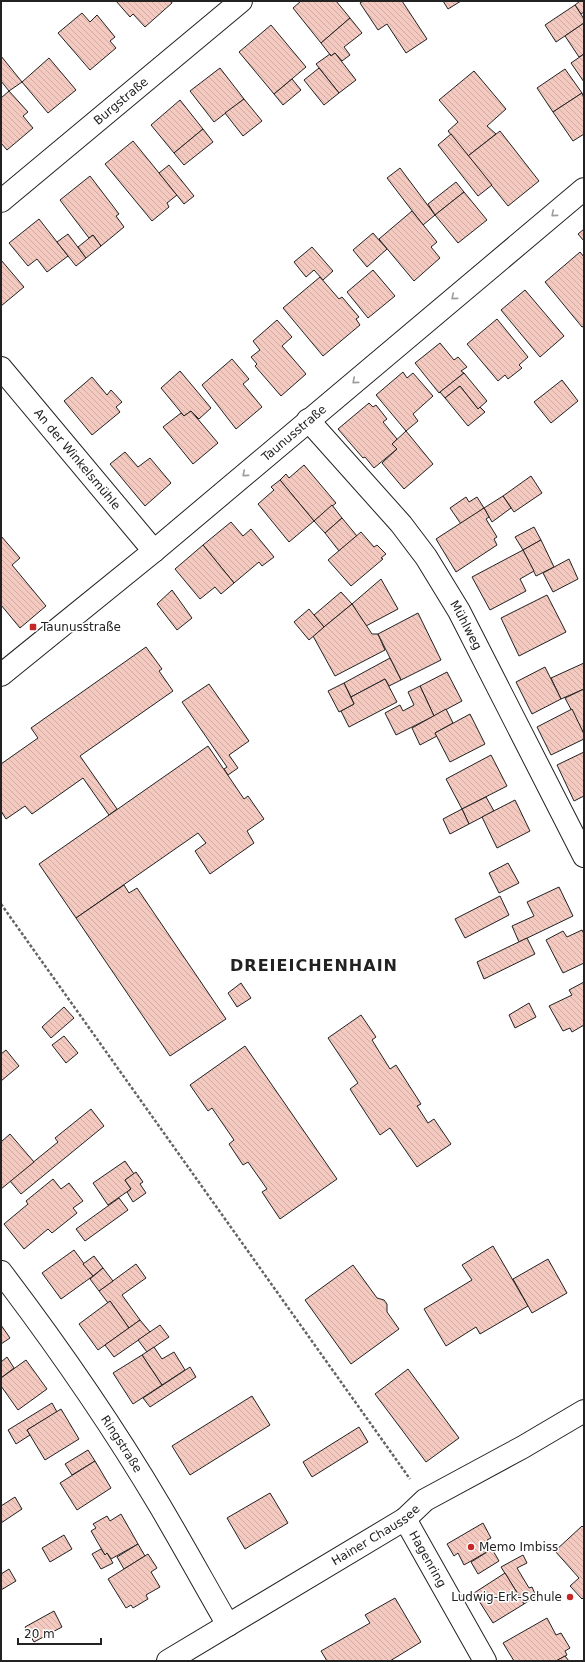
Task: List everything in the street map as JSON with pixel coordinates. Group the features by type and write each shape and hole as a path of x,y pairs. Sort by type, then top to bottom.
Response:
{"street":[{"name":"Burgstraße","path":"1,201 241,1"},
{"name":"Taunusstraße","path":"1,675 154,550 584,189"},
{"name":"An der Winkelsmühle","path":"1,368 154,550"},
{"name":"Mühlweg","path":"308,420 397,519 415,541 439,577 459,611 584,856"},
{"name":"Ringstraße","path":"1,1272 43,1326 102,1414 160,1505 228,1625"},
{"name":"Hainer Chaussee","path":"168,1661 404,1519 424,1500 523,1447 584,1411"},
{"name":"Hagenring","path":"404,1519 485,1661"}],"path":[{"path":"1,904 424,1500"}],"building":[{"path":"116,1 171,1 172,3 145,27 133,14 130,17"},
{"path":"301,1 336,1 350,18 321,43 293,8"},
{"path":"363,1 402,1 427,39 406,53 387,24 378,30 360,3"},
{"path":"443,1 461,1 448,9"},
{"path":"580,1 584,1 584,12 581,14 575,5"},
{"path":"575,5 584,19 584,23 556,42 545,25"},
{"path":"82,13 90,22 97,15 115,37 110,41 116,48 90,70 58,33"},
{"path":"350,18 362,33 344,47 350,55 342,61 335,53 331,56 321,43"},
{"path":"584,23 584,54 579,57 565,36"},
{"path":"271,25 306,67 274,94 239,52"},
{"path":"335,53 356,80 339,93 316,64 330,54 331,56"},
{"path":"584,54 584,82 571,63"},
{"path":"1,56 22,82 9,91 1,81"},
{"path":"49,58 76,90 48,113 22,82"},
{"path":"220,68 244,99 214,122 190,91"},
{"path":"319,68 339,93 324,105 304,80"},
{"path":"565,69 582,93 553,112 537,88"},
{"path":"474,71 506,109 487,126 496,134 468,156 448,131 458,122 439,100"},
{"path":"292,79 301,90 283,105 274,94"},
{"path":"9,91 28,112 23,116 33,128 7,150 1,143 1,98"},
{"path":"582,93 584,98 584,134 573,141 553,112"},
{"path":"244,99 262,121 243,136 225,113"},
{"path":"180,100 203,129 174,153 151,125"},
{"path":"203,129 213,142 184,165 174,153"},
{"path":"500,131 539,181 508,206 468,156"},
{"path":"451,134 492,185 478,196 438,145"},
{"path":"133,141 177,195 167,203 169,207 152,221 105,164"},
{"path":"169,165 194,196 184,204 159,173"},
{"path":"400,168 435,215 423,225 387,178"},
{"path":"90,176 119,214 116,216 124,227 101,246 93,235 89,238 60,200"},
{"path":"456,182 464,192 435,215 428,204"},
{"path":"464,192 487,220 458,243 435,215"},
{"path":"412,211 437,242 431,247 440,258 414,281 379,239"},
{"path":"39,219 68,256 47,272 37,259 28,266 9,243"},
{"path":"584,229 584,241 578,234"},
{"path":"373,233 387,249 367,267 353,250"},
{"path":"68,234 86,258 76,266 57,242"},
{"path":"93,235 101,246 86,258 78,247"},
{"path":"312,247 333,271 323,280 314,270 306,277 294,262"},
{"path":"580,252 584,257 584,326 582,327 545,282"},
{"path":"1,260 24,287 1,306"},
{"path":"373,270 395,296 368,318 347,292"},
{"path":"320,277 339,299 342,297 359,317 356,319 360,325 323,356 283,308"},
{"path":"525,290 564,336 540,357 501,310"},
{"path":"497,319 528,357 519,365 522,368 508,379 505,375 498,381 467,344"},
{"path":"277,320 292,337 282,346 306,374 281,396 255,366 257,364 251,357 260,350 253,341"},
{"path":"440,343 454,360 458,357 467,367 461,371 464,373 439,393 415,363"},
{"path":"232,359 249,379 243,384 262,407 236,429 202,385"},
{"path":"180,371 211,408 199,419 191,411 184,416 161,388"},
{"path":"403,372 407,378 413,373 433,396 413,414 418,421 406,431 376,395"},
{"path":"464,373 487,401 478,409 460,386 445,398 440,392"},
{"path":"92,377 107,395 111,390 122,402 116,407 120,412 92,435 64,401"},
{"path":"562,380 578,401 551,423 534,402"},
{"path":"460,386 478,409 480,407 485,412 468,426 445,398"},
{"path":"369,403 373,407 376,405 387,419 383,422 397,439 392,444 397,449 374,468 365,457 363,458 338,429"},
{"path":"191,411 218,443 193,464 163,427 181,413 184,416"},
{"path":"406,431 433,464 404,489 382,463 397,449 392,444"},
{"path":"125,452 138,467 150,458 171,483 145,506 110,464"},
{"path":"304,465 336,503 314,521 280,480 286,474 289,478"},
{"path":"531,476 542,493 514,512 503,496"},
{"path":"280,480 314,521 289,542 258,504 274,490 271,487"},
{"path":"503,496 511,508 492,522 484,508"},
{"path":"466,497 469,502 477,497 484,508 461,524 450,508"},
{"path":"332,505 342,518 325,533 314,521"},
{"path":"484,508 489,517 486,519 497,537 494,539 497,545 456,572 436,539"},
{"path":"342,518 357,536 339,551 325,533"},
{"path":"231,522 243,536 251,529 274,557 262,566 259,562 234,583 203,545"},
{"path":"534,527 541,540 523,550 515,537"},
{"path":"361,532 374,547 377,545 386,554 381,558 383,559 351,586 328,560"},
{"path":"1,536 20,558 12,565 46,606 20,628 1,605"},
{"path":"541,540 554,567 536,576 523,550"},
{"path":"203,545 234,583 221,594 215,587 200,599 175,569"},
{"path":"523,550 534,571 520,579 526,591 490,610 472,577"},
{"path":"569,559 578,579 553,592 543,573"},
{"path":"381,579 398,609 366,626 352,604"},
{"path":"172,590 192,618 177,630 157,604"},
{"path":"341,592 352,604 324,627 314,615"},
{"path":"547,595 566,632 519,656 501,618"},
{"path":"352,604 372,634 378,634 385,650 335,676 313,636"},
{"path":"309,609 324,627 309,640 294,622"},
{"path":"418,613 441,660 401,680 378,634"},
{"path":"146,647 162,669 159,671 173,691 80,756 117,809 109,815 83,778 32,814 25,806 6,819 1,811 1,764 38,738 31,728"},
{"path":"390,658 401,680 389,686 385,679 351,697 344,683"},
{"path":"584,663 584,689 561,699 551,678"},
{"path":"545,667 561,699 532,714 516,682"},
{"path":"447,672 462,701 434,716 420,686"},
{"path":"385,679 397,702 349,727 341,711 354,704 351,697"},
{"path":"344,683 354,704 339,712 328,691"},
{"path":"209,684 249,741 229,755 238,768 228,775 224,769 227,767 182,702"},
{"path":"420,686 434,716 396,735 385,713 400,705 403,711 414,705 408,692"},
{"path":"584,689 584,734 565,698"},
{"path":"446,709 453,723 435,733 437,736 420,745 412,728"},
{"path":"572,709 584,734 584,739 551,755 537,727"},
{"path":"470,714 485,744 450,762 435,733"},
{"path":"208,746 244,799 248,796 264,819 247,831 254,843 210,874 195,851 206,843 198,833 76,918 39,864"},
{"path":"584,752 584,796 574,801 557,765"},
{"path":"491,755 507,786 462,809 446,779"},
{"path":"486,797 494,811 469,824 462,809"},
{"path":"515,800 530,831 497,848 482,817"},
{"path":"462,809 469,824 450,834 443,819"},
{"path":"508,863 519,883 499,893 489,873"},
{"path":"124,885 129,893 137,888 226,1019 170,1056 76,918"},
{"path":"559,887 573,916 519,942 512,926 534,916 527,902"},
{"path":"500,896 509,915 465,938 455,919"},
{"path":"582,930 584,934 584,963 563,973 546,940 563,931 567,937"},
{"path":"527,938 535,954 484,979 477,962"},
{"path":"584,982 584,1025 572,1032 570,1028 563,1031 549,1006 572,995 569,990"},
{"path":"241,983 251,998 237,1007 228,993"},
{"path":"529,1003 536,1017 515,1028 509,1015"},
{"path":"64,1007 74,1018 51,1038 42,1027"},
{"path":"361,1015 376,1037 372,1040 390,1069 396,1065 421,1104 417,1106 428,1123 434,1119 451,1144 417,1167 390,1128 380,1135 350,1089 358,1083 328,1038"},
{"path":"64,1036 78,1053 66,1063 52,1045"},
{"path":"245,1046 337,1179 280,1219 262,1192 267,1189 248,1162 243,1165 229,1144 234,1140 212,1108 208,1111 190,1085"},
{"path":"6,1050 19,1066 1,1081 1,1054"},
{"path":"91,1109 104,1126 21,1194 10,1181 58,1142 55,1138"},
{"path":"10,1134 34,1162 1,1189 1,1142"},
{"path":"125,1161 134,1174 125,1180 131,1189 108,1205 93,1183"},
{"path":"136,1172 143,1182 140,1184 146,1193 133,1202 127,1192 131,1189 125,1180"},
{"path":"53,1179 61,1189 69,1183 83,1201 73,1208 77,1213 52,1233 48,1229 24,1249 4,1224 28,1204 26,1201"},
{"path":"119,1198 128,1210 85,1241 76,1229"},
{"path":"493,1246 528,1306 480,1334 476,1327 446,1346 424,1309 472,1280 462,1265"},
{"path":"74,1250 93,1276 61,1299 42,1273"},
{"path":"94,1256 103,1268 93,1276 83,1264"},
{"path":"548,1259 567,1293 532,1313 513,1279"},
{"path":"136,1264 146,1278 122,1295 140,1320 129,1328 110,1301 108,1303 99,1291"},
{"path":"353,1265 377,1298 384,1300 387,1304 387,1312 399,1329 351,1364 305,1300"},
{"path":"103,1268 113,1281 99,1291 90,1279"},
{"path":"110,1301 129,1328 98,1350 79,1324"},
{"path":"140,1320 150,1332 114,1357 105,1345"},
{"path":"1,1325 10,1338 1,1344"},
{"path":"160,1325 169,1337 147,1352 138,1340"},
{"path":"154,1347 162,1359 174,1352 185,1370 162,1385 142,1355"},
{"path":"142,1355 162,1385 133,1404 113,1373"},
{"path":"7,1357 14,1368 1,1378 1,1362"},
{"path":"26,1360 47,1389 18,1410 1,1386 1,1378"},
{"path":"190,1367 196,1377 150,1407 143,1398"},
{"path":"408,1369 459,1438 426,1462 375,1394"},
{"path":"252,1396 270,1425 190,1475 172,1446"},
{"path":"52,1403 57,1412 27,1430 30,1435 16,1444 8,1430"},
{"path":"61,1409 79,1439 45,1460 27,1430"},
{"path":"359,1427 368,1442 312,1477 303,1462"},
{"path":"88,1450 95,1461 72,1475 65,1464"},
{"path":"95,1461 111,1488 77,1510 60,1483"},
{"path":"270,1493 288,1523 245,1549 227,1518"},
{"path":"15,1497 22,1509 1,1523 1,1506"},
{"path":"121,1514 138,1544 111,1559 107,1553 105,1555 91,1531 96,1528 93,1524 107,1516 110,1521"},
{"path":"483,1523 491,1538 487,1540 492,1549 464,1565 458,1553 454,1556 447,1544"},
{"path":"582,1526 584,1528 584,1597 582,1599 570,1586 579,1578 555,1551"},
{"path":"64,1535 72,1549 50,1562 42,1548"},
{"path":"138,1544 145,1556 124,1569 117,1557"},
{"path":"101,1549 105,1555 107,1553 113,1563 101,1569 92,1554"},
{"path":"492,1549 499,1561 478,1574 471,1562"},
{"path":"148,1554 157,1568 151,1572 160,1587 146,1595 148,1599 133,1608 131,1605 126,1608 108,1579"},
{"path":"523,1555 527,1563 517,1568 529,1588 532,1587 536,1596 524,1604 501,1567"},
{"path":"9,1569 16,1581 1,1590 1,1574"},
{"path":"505,1573 524,1604 493,1623 474,1593"},
{"path":"395,1598 421,1642 390,1661 327,1661 321,1651 370,1623 365,1615"},
{"path":"54,1611 62,1627 34,1642 25,1627"},
{"path":"547,1618 556,1635 561,1633 570,1648 565,1651 567,1655 556,1661 514,1661 503,1643"},
{"path":"565,1656 569,1661 556,1661"}],"place":[{"name":"Taunusstraße","path":"33,627"},
{"name":"Memo Imbiss","path":"471,1547"},
{"name":"Ludwig-Erk-Schule","path":"570,1597"}],"district":[{"name":"DREIEICHENHAIN","path":"314,965"}]}
